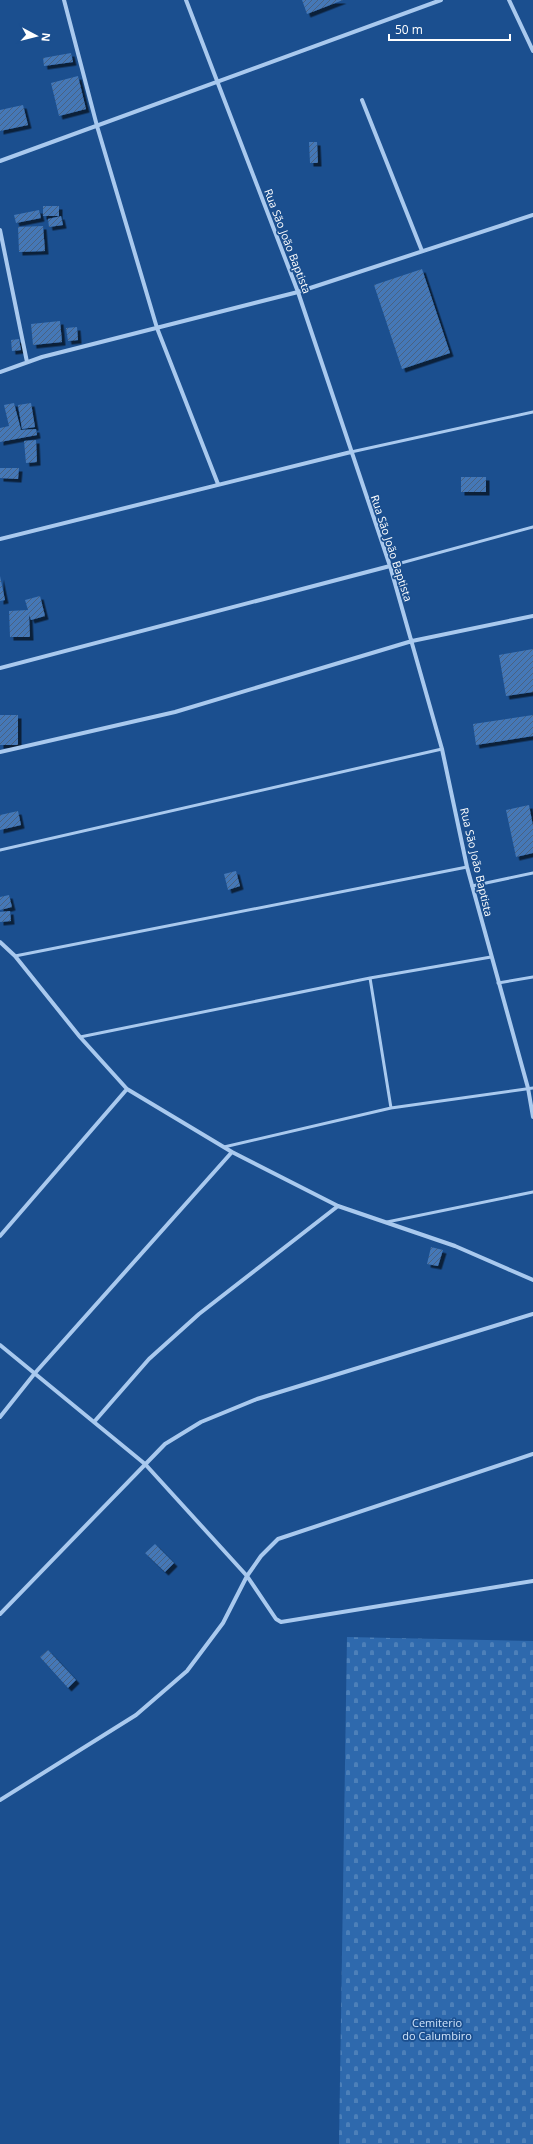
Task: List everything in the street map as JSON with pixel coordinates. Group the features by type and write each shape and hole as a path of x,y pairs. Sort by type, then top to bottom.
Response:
{"street":[{"path":"64,0 97,126 157,328 218,484"},
{"name":"Rua São João Baptista","path":"186,0 298,292 390,566 442,749 467,867 498,983 531,1088 533,1117"},
{"path":"0,161 441,0"},
{"path":"509,0 533,51"},
{"path":"362,100 422,251"},
{"path":"0,372 27,362 298,292 533,215"},
{"path":"0,230 27,362"},
{"path":"0,539 351,452"},
{"path":"0,668 390,566"},
{"path":"0,752 175,712 412,641 533,616"},
{"path":"0,942 15,956 80,1037 127,1089 232,1152 338,1206 455,1246 533,1280"},
{"path":"0,1236 127,1089"},
{"path":"0,1417 35,1373 232,1152"},
{"path":"94,1422 149,1359 199,1314 338,1206"},
{"path":"0,1614 144,1464 165,1444 201,1422 257,1399 533,1314"},
{"path":"0,1345 144,1464 247,1576 276,1619 281,1622 533,1581"},
{"path":"0,1800 136,1715 187,1671 223,1623 247,1576 261,1556 278,1539 533,1454"}],"lane":[{"path":"351,452 533,412"},
{"path":"390,566 533,527"},
{"path":"0,850 442,749"},
{"path":"15,956 467,867"},
{"path":"472,886 533,873"},
{"path":"80,1037 370,978 491,957"},
{"path":"498,983 533,977"},
{"path":"370,978 391,1108"},
{"path":"224,1147 391,1108 531,1088"},
{"path":"387,1222 533,1192"}],"green space":[{"name":"Cemiterio do Calumbiro","path":"347,1637 533,1641 533,2144 339,2144"}],"building":[{"path":"302,0 343,0 307,14"},
{"path":"71,53 73,62 44,66 43,58"},
{"path":"78,76 86,109 59,116 51,83"},
{"path":"23,105 28,125 0,131 0,110"},
{"path":"309,142 317,142 318,163 310,163"},
{"path":"43,206 59,206 59,216 43,216"},
{"path":"39,210 41,218 16,223 14,215"},
{"path":"61,216 63,225 49,227 48,219"},
{"path":"43,226 45,251 19,252 18,227"},
{"path":"422,269 450,353 402,369 374,285"},
{"path":"60,321 62,342 33,345 31,324"},
{"path":"77,327 78,340 68,341 66,328"},
{"path":"19,339 21,350 12,351 11,340"},
{"path":"14,403 21,430 36,429 37,435 0,442 0,428 9,426 4,405"},
{"path":"31,403 35,427 22,429 18,405"},
{"path":"36,440 37,462 26,463 24,441"},
{"path":"0,468 19,468 18,479 0,478"},
{"path":"461,477 486,477 486,492 461,492"},
{"path":"0,576 5,600 0,601"},
{"path":"40,596 45,616 31,620 29,615 30,637 10,637 9,611 28,610 25,600"},
{"path":"533,649 533,692 506,696 499,655"},
{"path":"0,715 18,715 18,745 0,745"},
{"path":"533,715 533,736 476,745 473,724"},
{"path":"529,805 533,826 533,853 516,857 506,810"},
{"path":"18,811 21,825 0,830 0,815"},
{"path":"236,871 240,886 228,890 224,874"},
{"path":"9,895 12,907 0,910 0,897"},
{"path":"10,911 11,921 0,922 0,912"},
{"path":"431,1247 443,1250 438,1266 427,1264"},
{"path":"155,1544 174,1563 165,1572 145,1553"},
{"path":"48,1650 76,1680 68,1688 40,1657"}]}
